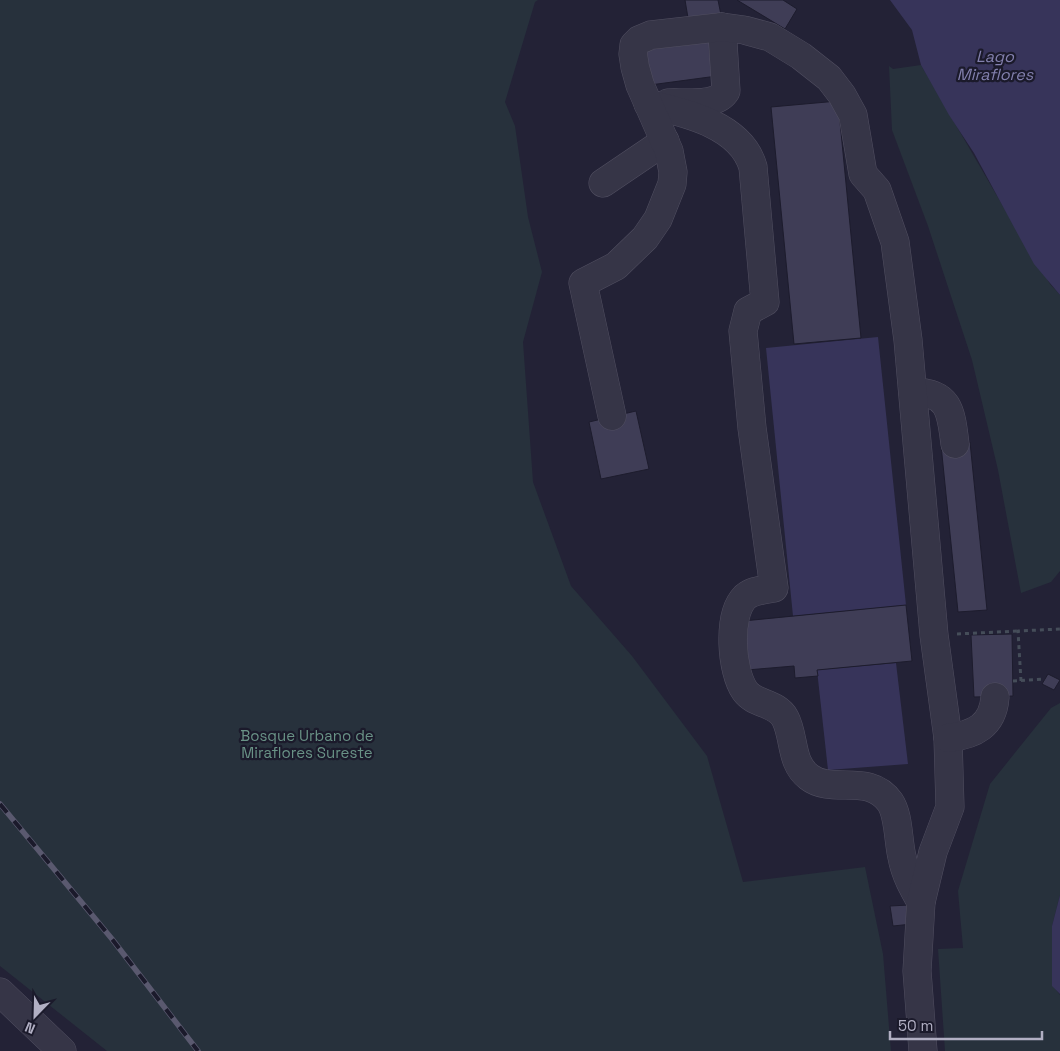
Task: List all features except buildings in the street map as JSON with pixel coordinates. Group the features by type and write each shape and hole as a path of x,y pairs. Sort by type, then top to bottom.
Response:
{"lane":[{"path":"648,104 714,101 723,96 726,92 722,27"},
{"path":"612,416 583,284 616,266 631,254 658,219 672,184 673,172 665,141 648,104 635,67 634,45 639,40 651,35 722,27 744,30 770,38 801,56 829,78 842,95 853,115 863,174 877,190 895,242 913,392 934,635 948,738 950,806 934,852 921,902 916,971 923,1051"},
{"path":"648,104 676,110 715,126 742,144 750,155 753,167 765,302 748,312 743,331 752,428 774,588 753,592 738,607 733,623 734,648 740,683 751,697 772,706 784,716 789,727 796,757 804,773 810,779 827,783 870,787 882,794 890,802 895,813 909,882 921,902"},
{"path":"603,183 665,141"},
{"path":"913,392 934,394 943,400 950,411 955,444"},
{"path":"948,738 966,736 984,725 1004,689"},
{"path":"0,992 62,1051"}],"path":[{"path":"934,635 1060,629"},
{"path":"1018,631 1021,680"},
{"path":"1004,689 1021,680 1045,679"}],"green space":[{"name":"Bosque Urbano de Miraflores Sureste","path":"0,0 538,0 535,2 505,102 515,126 528,217 542,272 523,342 533,482 571,586 632,656 707,756 743,882 865,867 883,954 891,1051 107,1051 0,966"},
{"path":"921,65 1011,220 1050,284 1060,295 1060,571 1051,582 1021,593 998,470 972,360 928,226 892,130 889,66 893,69"},
{"path":"1060,703 1060,895 1052,926 1052,985 1060,995 1060,1051 945,1051 938,949 963,948 958,891 990,784 1051,708"}],"water":[{"name":"Lago Miraflores","path":"890,0 1060,0 1060,295 1034,264 974,153 949,115 921,65 912,30"},
{"path":"878,337 906,605 793,616 766,348"},
{"path":"896,663 908,764 828,770 817,670"},
{"path":"1060,895 1060,994 1052,986 1052,926"}],"railway":[{"path":"0,804 112,939 198,1051"}]}
